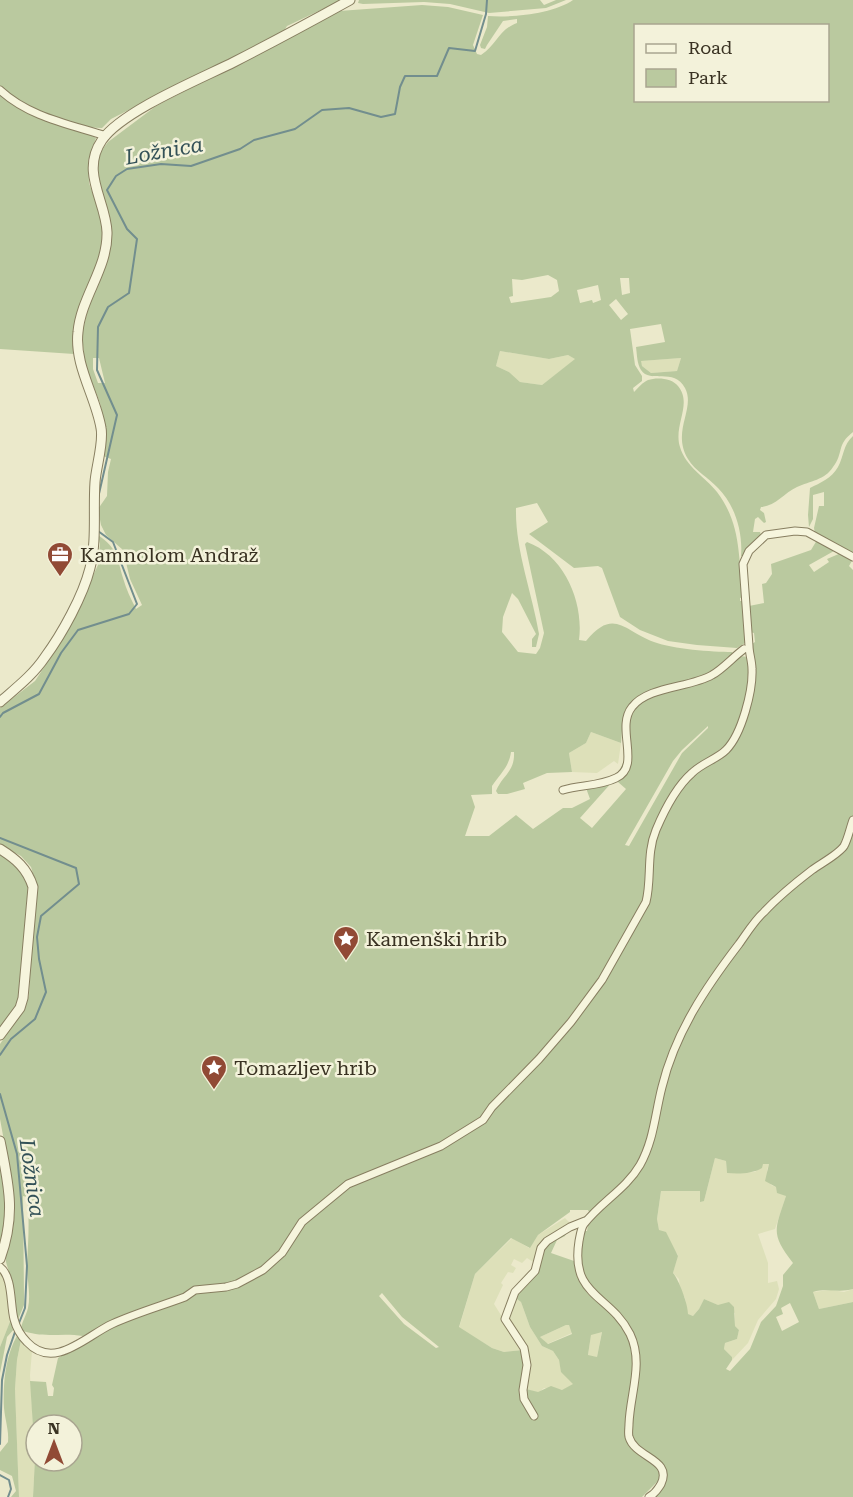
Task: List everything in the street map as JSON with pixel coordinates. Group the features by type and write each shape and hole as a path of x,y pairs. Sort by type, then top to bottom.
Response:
{"street":[{"path":"0,702 24,682 45,658 73,610 90,569 95,469 102,431 82,366 78,332 83,312 106,251 107,230 93,177 95,155 102,140 124,120 162,98 350,0"},
{"path":"0,90 13,102 29,111 106,136"},
{"path":"0,1267 4,1270 8,1280 17,1327 32,1347 43,1353 63,1352 112,1324 185,1297 195,1290 237,1284 263,1270 282,1253 302,1222 348,1184 441,1146 483,1120 492,1107 571,1023 602,980 646,902 649,890 649,856 662,816 676,792 692,773 726,750 737,735 748,695 752,669 743,564 749,551 766,535 795,531 807,532 853,557"},
{"path":"563,790 606,782 618,778 623,772 628,761 624,729 626,717 632,706 653,694 713,675 744,650"},
{"path":"649,1497 656,1493 663,1478 663,1471 658,1463 634,1448 628,1436 636,1373 636,1351 631,1335 620,1318 607,1303 594,1296 585,1284 578,1268 579,1242 583,1225 626,1184 641,1164 654,1131 662,1086 678,1038 714,977 762,913 795,883 844,847 853,820"},
{"path":"0,849 20,862 29,875 33,887 23,998 20,1008 0,1035"},
{"path":"0,1141 11,1207 8,1230 0,1259"},
{"path":"534,1416 524,1400 523,1390 527,1365 525,1348 505,1319 506,1313 515,1292 535,1271 541,1248 547,1241 570,1227 587,1221"}],"green space":[{"path":"0,0 342,0 287,26 284,31 111,119 102,128 76,125 47,115 20,102 0,86"},
{"path":"359,0 540,0 544,5 556,0 566,0 546,8 489,13 450,4 424,2 363,4 358,3"},
{"path":"573,0 853,0 853,432 844,441 836,462 826,475 797,487 776,502 761,507 760,510 764,513 766,522 764,523 758,517 755,519 753,532 760,532 761,535 741,556 741,538 737,519 729,502 718,488 691,463 683,449 682,430 688,404 685,388 675,378 645,374 639,365 636,347 665,342 661,324 630,329 635,365 642,376 642,381 633,388 634,392 644,382 652,379 668,380 678,386 684,400 679,431 680,447 686,460 717,492 731,517 738,542 743,597 740,601 743,601 745,643 737,648 697,645 668,641 640,630 620,617 602,568 598,566 574,568 529,534 548,522 537,503 516,508 518,540 539,634 536,647 532,647 532,639 536,634 518,599 512,593 503,617 502,632 518,652 536,654 544,633 525,544 527,542 552,558 569,582 578,611 579,640 586,641 604,625 612,623 671,647 732,652 733,654 713,672 632,703 623,718 621,743 591,732 586,743 569,753 572,772 547,773 523,783 525,789 498,794 496,791 499,785 513,764 514,752 511,752 506,766 492,786 492,794 471,795 475,807 465,836 489,836 516,815 533,829 563,808 572,808 590,799 586,788 609,781 621,767 627,748 631,709 648,697 701,683 739,656 749,657 747,691 740,721 727,744 688,773 649,842 645,899 595,985 538,1057 482,1116 440,1143 346,1182 308,1213 282,1250 262,1267 235,1282 184,1294 108,1322 83,1336 44,1335 21,1330 29,1298 28,1205 27,1197 23,1196 24,1305 17,1322 12,1283 6,1262 15,1206 0,1119 0,1044 23,1011 29,995 37,886 31,867 21,856 0,845 0,708 35,681 64,637 98,565 100,544 98,535 109,544 115,554 136,609 142,605 130,579 123,550 106,535 101,525 98,509 107,496 111,459 103,456 106,430 100,403 85,365 82,334 108,253 98,177 98,161 102,150 108,142 156,106 339,11 422,5 448,7 483,15 473,45 477,54 481,55 501,34 517,23 517,19 503,21 485,49 480,45 487,27 488,16 532,14 555,9","holes":["548,275 557,280 559,291 551,297 511,303 509,297 513,296 512,279 522,280","620,278 629,278 630,293 622,295","598,285 601,300 593,303 592,300 580,303 577,290","616,299 628,314 621,320 609,305","500,351 549,359 568,355 575,359 542,385 520,382 509,372 496,366","93,358 99,358 105,383 98,383 93,369","681,358 677,371 651,373 642,366 641,361","708,726 682,753 629,846 625,845 673,761","613,781 618,782 626,789 592,828 580,818"]},
{"path":"0,94 20,109 96,138 88,161 89,183 100,214 103,235 101,253 74,339 74,354 0,349"},
{"path":"500,351 549,359 568,355 576,359 542,385 520,382 509,372 496,366"},
{"path":"681,358 677,371 651,373 642,366 640,361"},
{"path":"853,436 852,553 815,534 814,528 819,506 824,506 824,492 813,495 813,519 809,527 808,515 810,488 826,480 835,471 847,443"},
{"path":"817,540 832,547 834,551 809,565 814,572 829,562 827,559 841,553 853,559 849,566 853,570 853,1289 813,1292 819,1309 853,1302 853,1497 647,1497 665,1478 666,1471 658,1462 637,1449 631,1438 630,1417 638,1368 635,1343 618,1313 589,1286 583,1275 580,1248 584,1231 587,1231 590,1214 588,1210 570,1210 538,1235 530,1248 511,1238 475,1274 459,1327 492,1348 504,1352 523,1350 526,1367 522,1388 538,1392 551,1386 562,1390 573,1384 561,1372 559,1360 553,1351 542,1346 530,1327 521,1302 514,1297 517,1291 533,1277 539,1254 547,1242 566,1233 557,1240 551,1253 574,1261 586,1291 614,1314 626,1329 631,1341 634,1371 626,1417 627,1439 635,1451 653,1462 661,1471 661,1478 642,1497 33,1497 34,1473 84,1473 84,1413 32,1413 30,1381 46,1382 48,1396 53,1396 52,1385 58,1358 111,1326 187,1300 196,1292 235,1287 264,1272 288,1249 304,1222 336,1195 360,1181 442,1149 486,1120 494,1108 542,1060 597,991 647,907 651,887 651,851 668,809 693,774 729,749 739,736 753,688 752,644 755,642 754,633 750,632 749,606 764,603 762,584 766,583 772,574 771,564 811,550","holes":["715,1158 726,1161 727,1173 749,1172 762,1168 763,1164 769,1164 765,1181 776,1187 777,1193 786,1196 777,1231 781,1245 793,1263 783,1275 783,1286 776,1306 761,1322 750,1349 730,1371 726,1369 732,1357 724,1349 725,1343 737,1339 739,1330 735,1326 734,1307 729,1302 718,1305 704,1299 693,1316 688,1314 683,1292 673,1273 678,1256 666,1232 659,1230 657,1219 661,1191 700,1191 700,1202 704,1201","382,1293 402,1317 439,1347 436,1348 404,1324 379,1296","790,1303 799,1322 782,1331 776,1317 783,1314 781,1308","569,1325 572,1334 548,1344 540,1337","602,1332 597,1357 588,1355 591,1335"]},
{"path":"591,732 621,743 618,764 614,761 597,773 572,772 569,753 586,743"},
{"path":"0,854 21,868 28,886 19,998 15,1008 0,1028"},
{"path":"715,1158 726,1161 727,1173 755,1172 763,1164 769,1164 767,1170 771,1185 786,1196 775,1229 758,1234 768,1263 768,1283 777,1281 779,1289 776,1299 758,1320 748,1343 732,1360 724,1349 725,1343 737,1339 739,1330 735,1326 735,1313 704,1299 693,1316 687,1314 679,1279 673,1273 678,1255 659,1230 657,1219 661,1191 701,1191 704,1201"},
{"path":"0,1160 7,1213 0,1248"},
{"path":"565,1218 570,1223 535,1263 527,1258 522,1263 514,1259 511,1265 516,1268 513,1273 508,1272 501,1283 503,1285 494,1304 523,1350 504,1352 492,1348 459,1328 475,1274 512,1238 529,1248 538,1235"},
{"path":"0,1274 4,1275 11,1319 0,1347"},
{"path":"853,1289 853,1302 819,1309 813,1292 831,1290 844,1292"},
{"path":"514,1297 521,1302 530,1327 542,1346 553,1351 559,1360 562,1372 574,1384 563,1390 544,1388 538,1393 526,1389 528,1361 507,1320"},
{"path":"11,1319 15,1328 7,1337 0,1373 0,1347"},
{"path":"569,1325 572,1333 547,1344 540,1337"},
{"path":"602,1331 597,1357 588,1356 591,1334"},
{"path":"18,1334 21,1340 15,1389 19,1497 11,1497 16,1491 12,1476 0,1470 0,1452 8,1442 4,1408 6,1370 10,1351"},
{"path":"21,1340 32,1351 30,1375 32,1413 24,1413 24,1473 34,1473 33,1497 19,1497 15,1389"}],"waterway":[{"name":"Ložnica","path":"98,498 117,415 97,370 98,327 108,307 129,293 137,239 127,229 107,190 116,176 127,169 161,164 191,166 240,149 254,140 295,129 322,110 349,108 381,117 395,114 400,87 405,76 437,76 449,48 475,51 486,14 487,0"},
{"name":"Ložnica","path":"0,717 3,713 39,694 61,653 78,630 129,614 137,604 113,542 98,531"},
{"name":"Ložnica","path":"0,838 76,868 79,884 41,916 37,937 46,992 35,1019 11,1039 0,1055"},
{"name":"Ložnica","path":"0,1094 17,1154 27,1266 25,1308 19,1323"},
{"name":"Ložnica","path":"0,1444 2,1380 16,1329"},
{"name":"Ložnica","path":"0,1475 9,1480 11,1489 8,1497"}],"place":[{"name":"Kamnolom Andraž","path":"60,578"},
{"name":"Kamenški hrib","path":"346,962"},
{"name":"Tomazljev hrib","path":"214,1091"}]}
